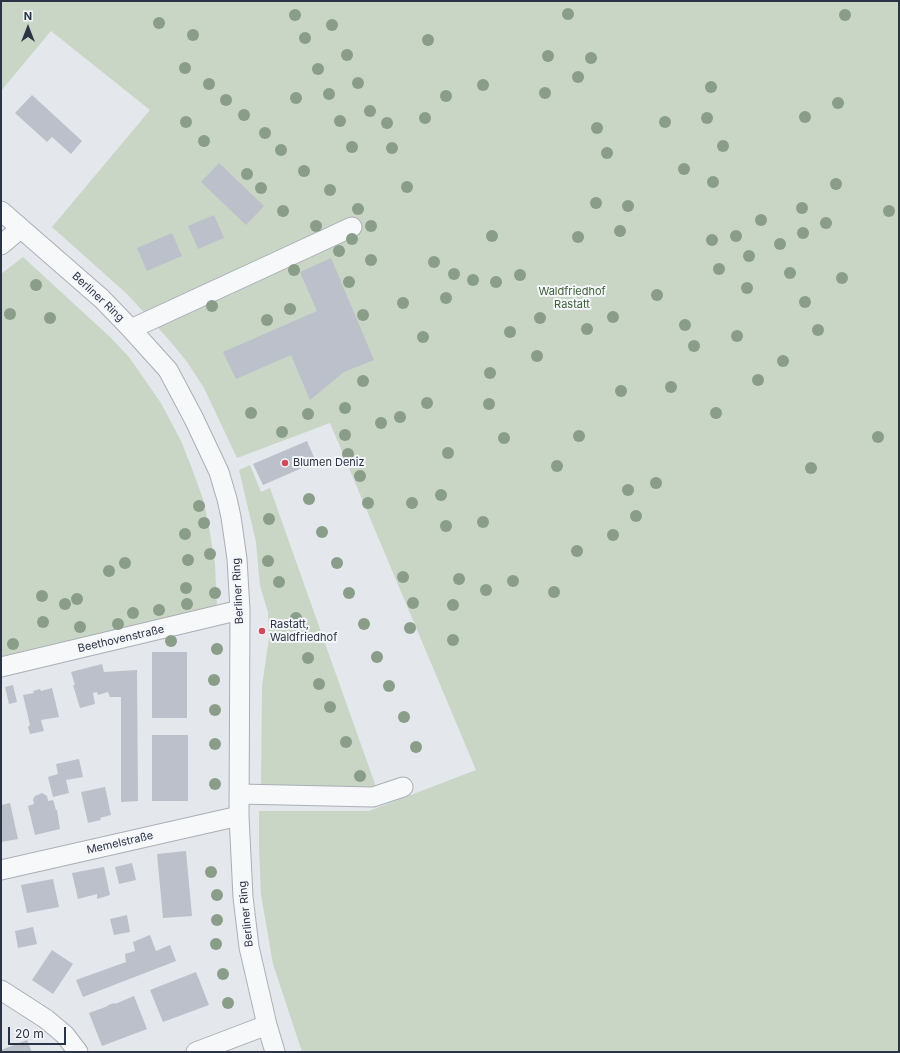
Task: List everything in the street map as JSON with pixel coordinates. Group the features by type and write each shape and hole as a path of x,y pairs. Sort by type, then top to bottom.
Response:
{"street":[{"name":"Berliner Ring","path":"1,211 102,299 131,328 168,370 194,419 219,472 228,499 237,559 240,610 239,816 243,897 250,947 267,1025 276,1052"},
{"path":"131,328 352,227"},
{"path":"1,245 20,228"},
{"name":"Beethovenstraße","path":"1,668 240,610"},
{"path":"239,794 373,797 403,787"},
{"name":"Memelstraße","path":"1,870 239,816"},
{"path":"1,990 46,1019 65,1035 78,1052"},
{"path":"196,1052 267,1025"}],"green space":[{"name":"Waldfriedhof Rastatt","path":"1,1 899,1 899,1052 302,1052 273,964 261,895 259,811 369,811 476,770 330,423 237,458 204,388 187,362 127,294 52,227 150,110 51,31 1,91"},
{"path":"23,257 110,337 129,357 161,403 181,441 203,499 215,564 217,608 1,660 1,274"},
{"path":"250,465 261,492 270,488 376,787 261,786 262,686 269,638 268,612 260,586 256,542 239,470"}],"building":[{"path":"32,95 82,141 71,154 52,137 47,142 15,113"},
{"path":"219,163 264,206 246,225 201,182"},
{"path":"214,215 224,238 198,249 188,226"},
{"path":"172,233 182,256 147,271 137,248"},
{"path":"331,258 374,360 344,372 310,400 291,355 236,379 223,352 317,311 300,272"},
{"name":"Blumen Deniz","path":"307,441 316,462 263,485 253,464"},
{"path":"152,652 187,652 187,718 152,718"},
{"path":"102,664 104,672 137,670 138,801 121,802 121,697 110,697 108,692 98,695 97,692 93,693 95,704 80,708 73,685 75,685 71,672"},
{"path":"13,685 17,702 9,704 5,687"},
{"path":"52,688 59,717 41,720 44,731 30,734 28,727 30,725 23,695 34,693 33,691 40,689 41,691"},
{"path":"152,735 188,735 188,801 152,801"},
{"path":"79,759 83,777 66,780 69,793 53,797 48,777 58,774 56,764"},
{"path":"105,787 111,815 100,818 101,820 88,823 81,792"},
{"path":"42,793 47,796 48,801 53,800 57,810 60,829 35,835 28,806 34,804 33,799 35,796"},
{"path":"10,803 18,839 1,842 1,805"},
{"path":"186,851 192,916 163,918 157,854"},
{"path":"132,863 136,880 119,884 115,867"},
{"path":"104,867 110,895 97,899 97,894 78,899 72,873"},
{"path":"53,879 59,907 27,913 21,885"},
{"path":"127,915 130,932 114,935 110,919"},
{"path":"33,927 37,944 18,948 15,931"},
{"path":"150,935 156,951 170,945 176,961 83,997 76,980 126,962 125,954 135,951 133,942"},
{"path":"52,950 73,964 53,994 32,980"},
{"path":"196,972 209,1005 163,1022 150,990"},
{"path":"134,996 147,1029 102,1046 89,1013"},
{"path":"27,1040 32,1052 1,1052 1,1050"}],"place":[{"name":"Blumen Deniz","path":"285,463"},
{"name":"Rastatt, Waldfriedhof","path":"262,631"}]}
